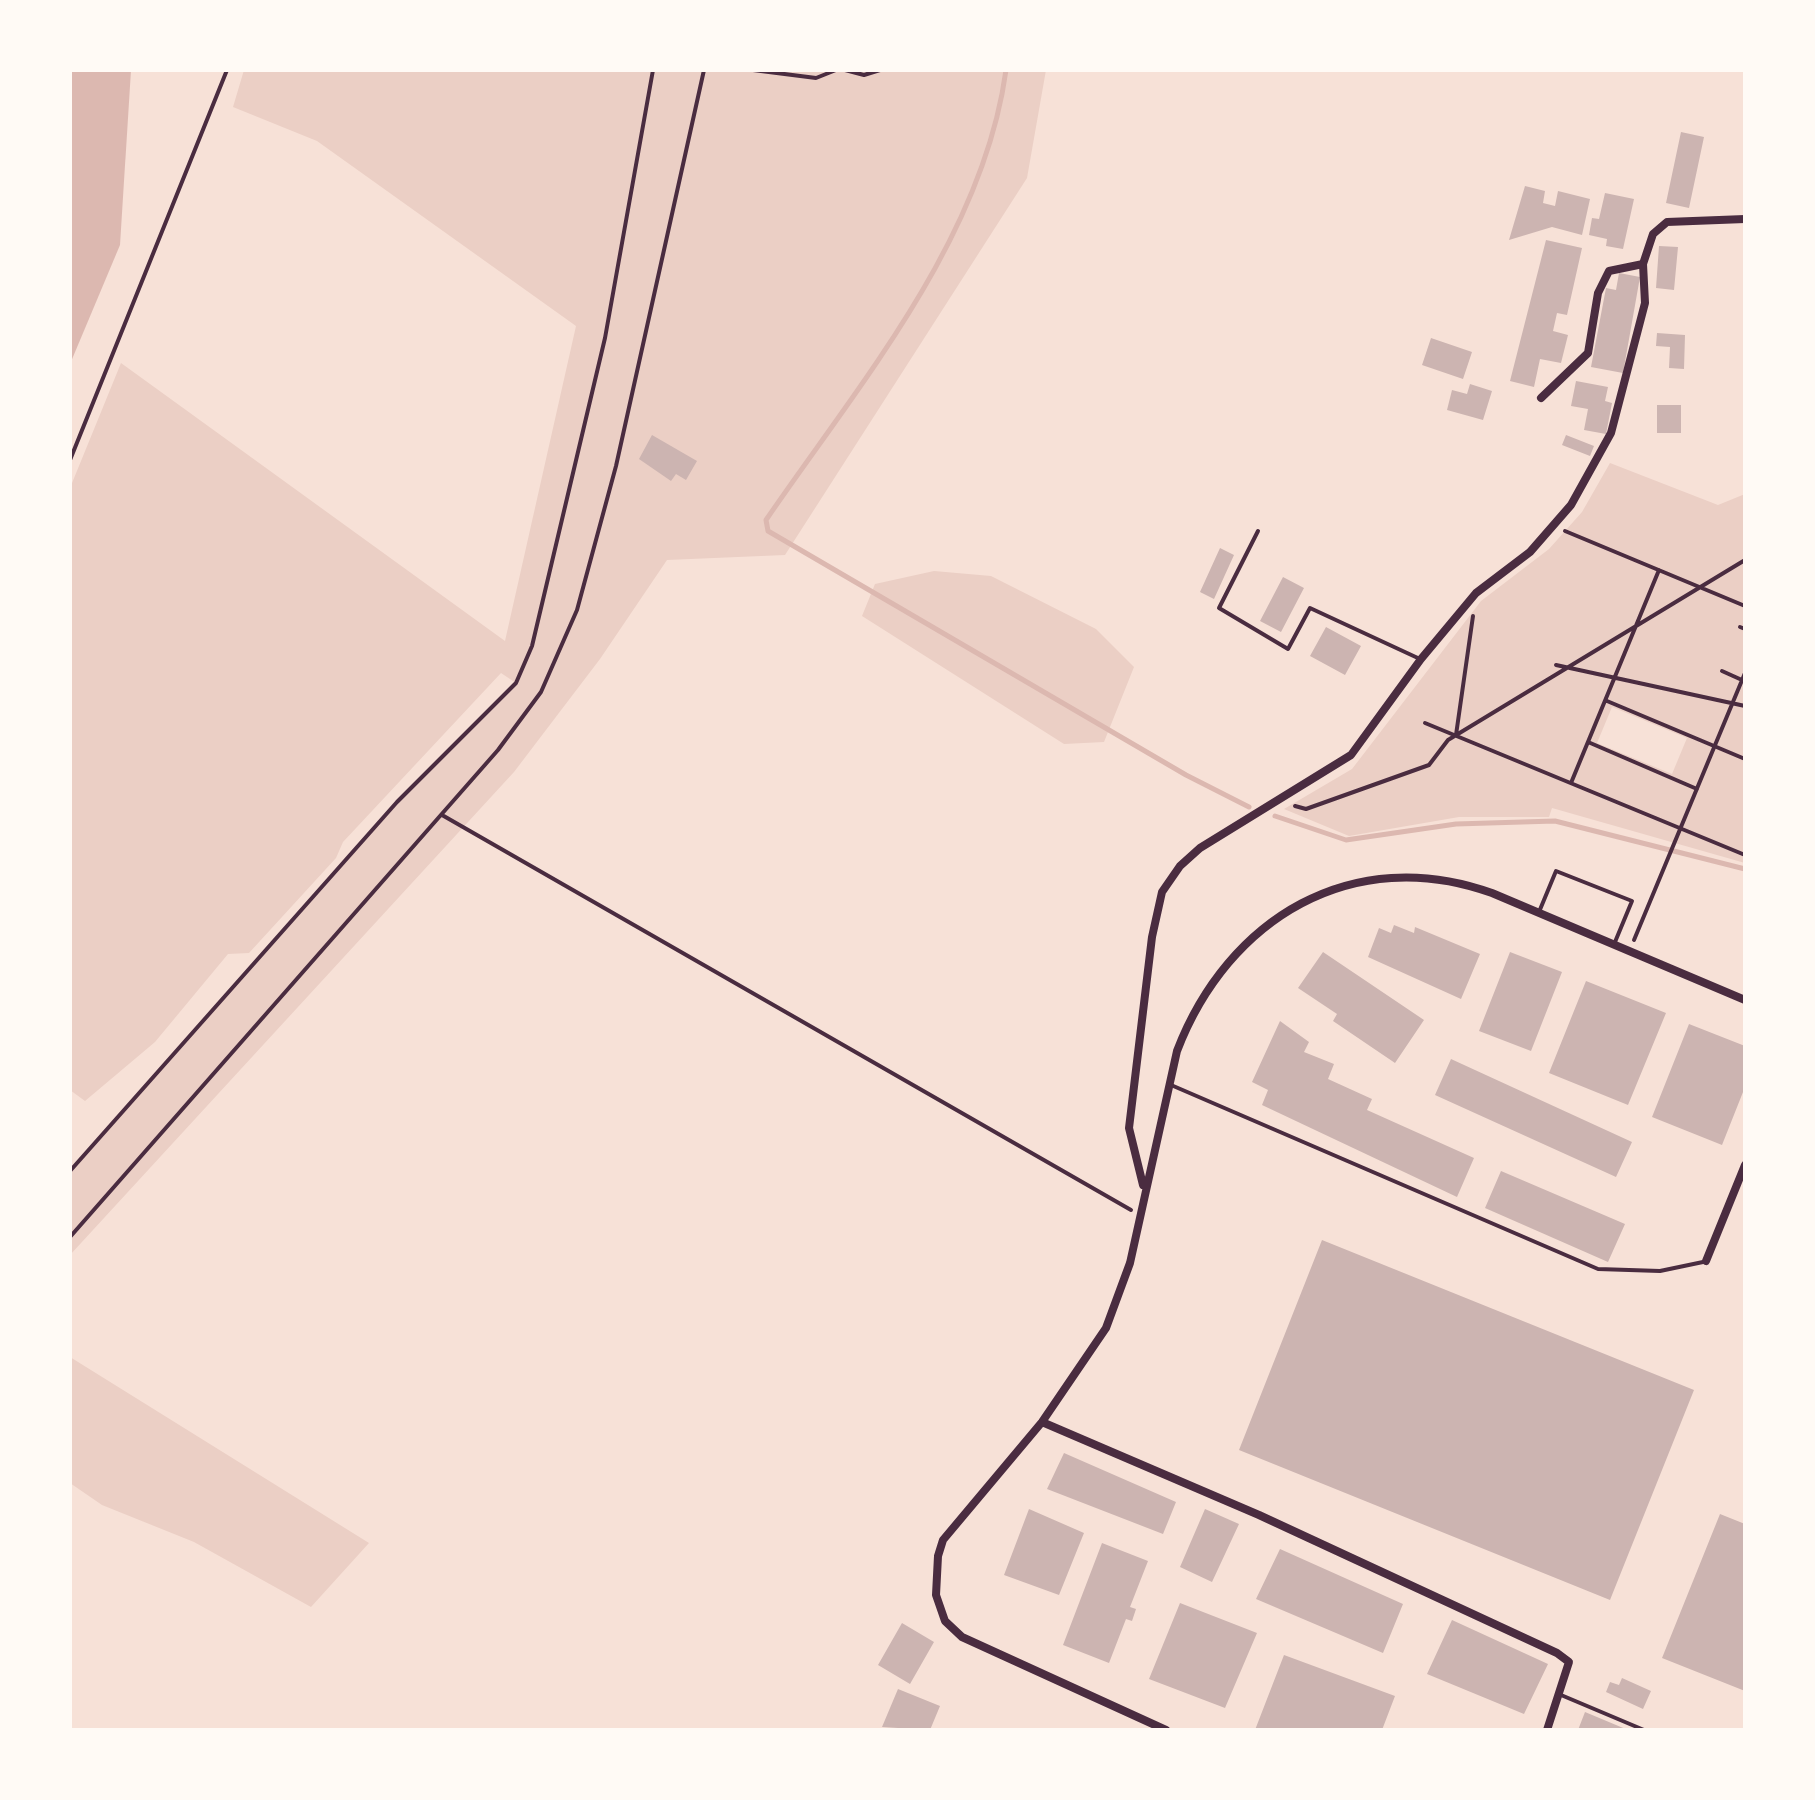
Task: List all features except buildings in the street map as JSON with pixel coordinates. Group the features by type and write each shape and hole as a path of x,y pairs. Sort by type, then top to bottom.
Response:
{"street":[{"path":"1144,1190 1129,1128 1152,937 1162,892 1180,866 1200,848 1351,755 1420,659 1476,593 1530,552 1555,527 1611,433 1645,303 1644,264 1653,234 1667,222 1745,219"},
{"path":"1541,398 1588,353 1598,293 1610,271 1644,264"},
{"path":"1166,1730 981,1649 962,1637 939,1608 935,1578 944,1540 1042,1422 1106,1328 1130,1263 1167,1083 1188,1021 1234,953 1330,888 1401,874 1466,883 1630,948 1745,1000"},
{"path":"1706,1261 1742,1182 1745,1165"},
{"path":"1042,1422 1532,1638 1569,1662 1547,1730"}],"lane":[{"path":"753,70 816,78 836,70"},
{"path":"845,70 864,74 880,70"},
{"path":"1258,532 1219,608 1288,649 1310,608 1420,659"},
{"path":"1539,912 1556,872 1632,901 1615,942"},
{"path":"1167,1083 1598,1269 1660,1270 1706,1261"},
{"path":"1561,1695 1644,1730"}],"path":[{"path":"70,460 227,70"},
{"path":"70,1171 397,802 516,682 532,646 604,338 653,70"},
{"path":"70,1237 442,815 541,692 577,610 621,447 704,70"},
{"path":"1555,527 1745,606"},
{"path":"1278,802 1306,809 1428,765 1456,735 1745,560"},
{"path":"1571,783 1659,570"},
{"path":"1456,735 1476,593"},
{"path":"1556,665 1745,706"},
{"path":"1630,948 1646,901 1744,676 1722,671"},
{"path":"1605,700 1745,760"},
{"path":"1426,722 1745,855"},
{"path":"1588,742 1697,789"},
{"path":"442,815 1139,1214"}],"shaded area":[{"path":"70,70 131,70 120,245 70,364"},
{"path":"244,70 1046,70 1027,178 785,555 667,560 600,659 514,772 70,1255 70,1171 397,802 516,683 501,673 343,842 336,858 249,953 228,954 155,1042 85,1101 70,1090 70,488 121,363 505,641 576,326 317,141 233,107"},
{"path":"1610,463 1718,505 1745,494 1745,863 1552,808 1549,817 1459,817 1349,836 1284,809 1352,769 1481,601 1549,549 1582,512","holes":["1612,707 1687,738 1672,774 1597,743"]},
{"path":"934,571 991,576 1096,629 1134,667 1104,742 1064,744 862,616 875,584"},
{"path":"70,1357 369,1543 311,1607 194,1542 102,1505 70,1483"}],"waterway":[{"path":"1006,70 993,132 972,192 944,251 877,362 766,520 768,531 1186,775 1249,807"},
{"path":"1275,816 1346,840 1456,824 1555,821 1745,869"}]}
